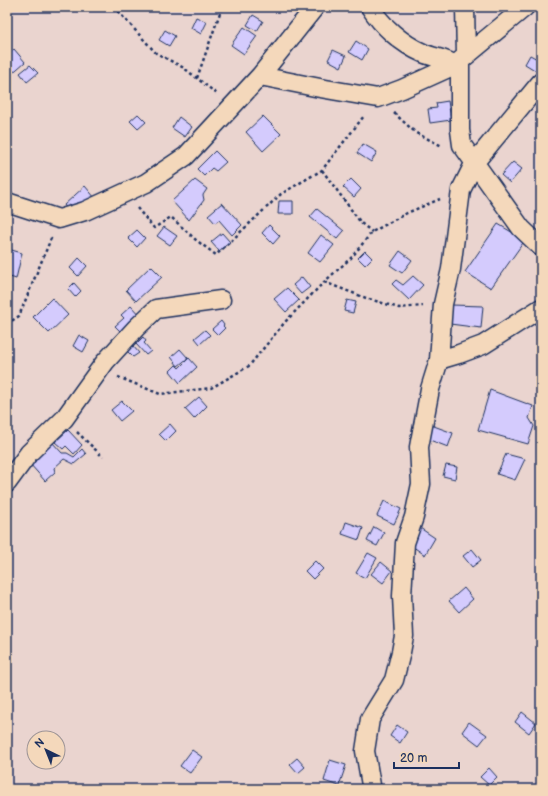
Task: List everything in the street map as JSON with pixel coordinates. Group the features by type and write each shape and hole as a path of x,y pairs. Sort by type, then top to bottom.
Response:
{"street":[{"path":"7,202 59,219 85,211 146,184 186,156 260,76 315,7"},
{"path":"370,7 393,34 424,54 447,60 460,60"},
{"path":"465,7 460,60 460,130 462,145 521,228 541,247"},
{"path":"260,76 378,98 402,89 460,60 525,7"},
{"path":"371,789 365,751 370,719 394,680 404,636 402,596 405,543 414,517 421,484 419,447 430,389 439,360 443,304 451,269 461,190 475,162 541,82"},
{"path":"7,483 29,453 64,419 106,362 136,328 156,309 221,300"},
{"path":"439,360 483,345 541,308"}],"path":[{"path":"114,7 156,53 184,68 232,106"},
{"path":"197,78 221,10 220,7"},
{"path":"146,184 137,208 154,228 172,217 196,240 216,256 281,194 322,170 378,98 416,133 442,146"},
{"path":"322,170 361,223 372,232"},
{"path":"106,362 118,377 160,394 211,388 249,366 285,322 324,282 351,258 372,232 407,213 461,190"},
{"path":"7,324 19,316 59,219"},
{"path":"324,282 366,298 399,308 443,304"},
{"path":"64,419 103,457"}],"building":[{"path":"253,15 263,21 257,31 247,25"},
{"path":"196,17 207,22 201,34 191,28"},
{"path":"244,27 257,36 244,54 231,45"},
{"path":"165,30 175,36 169,46 159,40"},
{"path":"356,41 368,49 362,60 349,52"},
{"path":"14,49 25,62 9,76 7,74 7,56"},
{"path":"333,50 346,56 341,67 328,60"},
{"path":"530,55 541,61 541,66 538,72 525,64"},
{"path":"30,65 38,73 27,82 20,73"},
{"path":"448,101 451,120 430,123 428,109 437,108 436,103"},
{"path":"138,114 146,122 138,129 130,121"},
{"path":"263,116 281,134 263,151 246,132"},
{"path":"179,117 192,127 185,137 172,128"},
{"path":"363,144 377,152 371,162 357,153"},
{"path":"215,151 226,162 216,171 212,168 204,176 197,169"},
{"path":"513,162 522,169 510,183 501,175"},
{"path":"351,179 361,189 354,197 343,187"},
{"path":"195,180 207,189 203,195 204,200 189,220 172,201"},
{"path":"85,186 95,198 84,208 79,203 70,212 64,205"},
{"path":"279,201 293,201 293,214 278,214"},
{"path":"222,203 242,225 232,235 219,220 215,223 208,215"},
{"path":"317,209 344,231 337,239 310,217"},
{"path":"498,224 525,240 491,288 465,272"},
{"path":"269,225 280,236 273,244 262,233"},
{"path":"164,227 177,236 170,245 157,236"},
{"path":"137,230 145,238 137,247 128,238"},
{"path":"222,233 230,242 219,251 211,242"},
{"path":"321,235 334,245 320,262 308,253"},
{"path":"8,249 22,253 16,279 7,276"},
{"path":"365,251 372,258 365,265 358,258"},
{"path":"400,251 412,260 402,273 390,265"},
{"path":"79,258 87,266 78,276 70,268"},
{"path":"151,266 162,277 136,301 126,290"},
{"path":"413,276 423,285 409,300 392,284 396,280 403,285"},
{"path":"302,277 310,287 301,294 293,285"},
{"path":"74,283 81,291 75,297 68,289"},
{"path":"287,288 299,300 286,312 274,299"},
{"path":"52,298 68,315 49,333 33,317"},
{"path":"347,300 356,302 353,313 344,311"},
{"path":"452,305 483,306 481,328 450,324"},
{"path":"131,306 141,317 123,334 115,326 124,318 121,315"},
{"path":"221,321 225,328 218,335 212,329"},
{"path":"205,330 210,335 200,344 195,338"},
{"path":"79,335 89,341 83,352 73,346"},
{"path":"143,337 146,341 144,343 151,351 146,355 136,344"},
{"path":"133,346 139,353 133,357 127,351"},
{"path":"180,349 188,358 178,366 171,357"},
{"path":"189,358 197,367 180,383 170,371 176,365 179,368"},
{"path":"490,390 533,406 529,418 534,426 528,444 478,430"},
{"path":"199,397 207,406 194,419 185,409"},
{"path":"122,401 132,411 120,421 111,410"},
{"path":"170,424 176,431 166,441 159,434"},
{"path":"431,425 453,433 448,447 427,439"},
{"path":"68,430 82,445 74,454 66,446 63,449 55,442"},
{"path":"52,442 62,453 67,453 74,457 82,449 86,454 74,464 64,459 54,468 55,472 45,481 30,464"},
{"path":"506,454 525,459 515,480 497,474"},
{"path":"446,465 457,467 455,479 443,476"},
{"path":"384,501 401,509 394,524 377,516"},
{"path":"346,522 363,528 359,540 342,534"},
{"path":"374,527 384,533 377,546 367,541"},
{"path":"420,528 435,538 425,555 409,544"},
{"path":"472,549 481,560 472,567 463,556"},
{"path":"368,553 377,558 365,578 356,573"},
{"path":"315,561 323,569 313,579 305,571"},
{"path":"381,562 392,571 383,583 371,574"},
{"path":"464,588 473,599 459,612 449,601"},
{"path":"522,712 536,723 529,733 515,722"},
{"path":"469,722 487,735 479,745 462,732"},
{"path":"397,725 407,732 400,743 390,736"},
{"path":"192,750 202,757 190,773 180,766"},
{"path":"297,758 305,767 298,773 290,764"},
{"path":"330,760 346,765 339,786 324,781"},
{"path":"489,768 497,777 489,785 480,777"}]}
